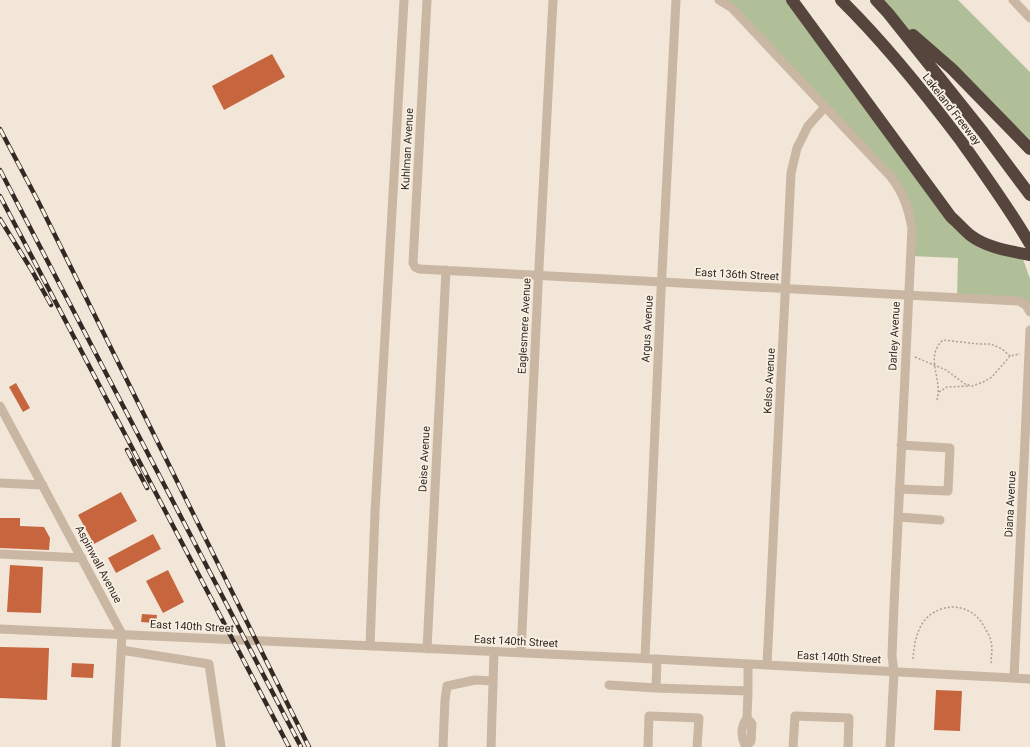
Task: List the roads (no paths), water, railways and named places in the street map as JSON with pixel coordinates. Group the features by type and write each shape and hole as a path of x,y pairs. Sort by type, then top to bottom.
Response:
{"highway":[{"path":"792,0 951,216 970,235 981,242 1002,249 1030,254"},
{"name":"Lakeland Freeway","path":"841,0 884,45 932,102 990,181 1030,244"},
{"name":"Lakeland Freeway","path":"876,0 984,132 1030,195"},
{"path":"888,13 952,69 1030,148"},
{"path":"1018,223 1030,254"}],"street":[{"path":"370,646 375,512 404,0"},
{"name":"Kuhlman Avenue","path":"427,0 413,263 415,267 419,269 446,270"},
{"name":"Eaglesmere Avenue","path":"521,653 538,276 553,0"},
{"name":"Argus Avenue","path":"644,658 661,282 676,0"},
{"name":"Darley Avenue","path":"720,0 732,8 900,188 908,208 912,228 899,489 892,656 894,672 890,747"},
{"path":"1013,0 1030,18"},
{"name":"Kelso Avenue","path":"767,665 791,173 797,148 808,126 825,107"},
{"name":"East 136th Street","path":"446,270 1019,301 1028,309"},
{"name":"Deise Avenue","path":"427,649 446,270"},
{"name":"Diana Avenue","path":"1014,678 1030,330"},
{"name":"Aspinwall Avenue","path":"0,406 2,415 43,485 122,634"},
{"path":"899,489 948,491 950,455 950,448 901,445"},
{"path":"0,483 43,485"},
{"path":"898,517 940,520"},
{"path":"0,554 82,558"},
{"name":"East 140th Street","path":"0,629 644,658 748,665 1030,679"},
{"path":"116,747 122,634"},
{"path":"121,650 209,664 221,747"},
{"path":"491,747 494,652"},
{"path":"656,688 657,659"},
{"path":"746,718 748,665"},
{"path":"443,747 447,686 475,680 493,681"},
{"path":"609,685 748,691"},
{"path":"648,747 649,716 699,718 697,747"},
{"path":"793,747 795,716 850,718 848,747"}],"railway":[{"path":"0,129 38,201 309,747"},
{"path":"0,170 301,747"},
{"path":"0,196 289,747"},
{"path":"0,219 51,305"},
{"path":"127,450 147,488"}]}
